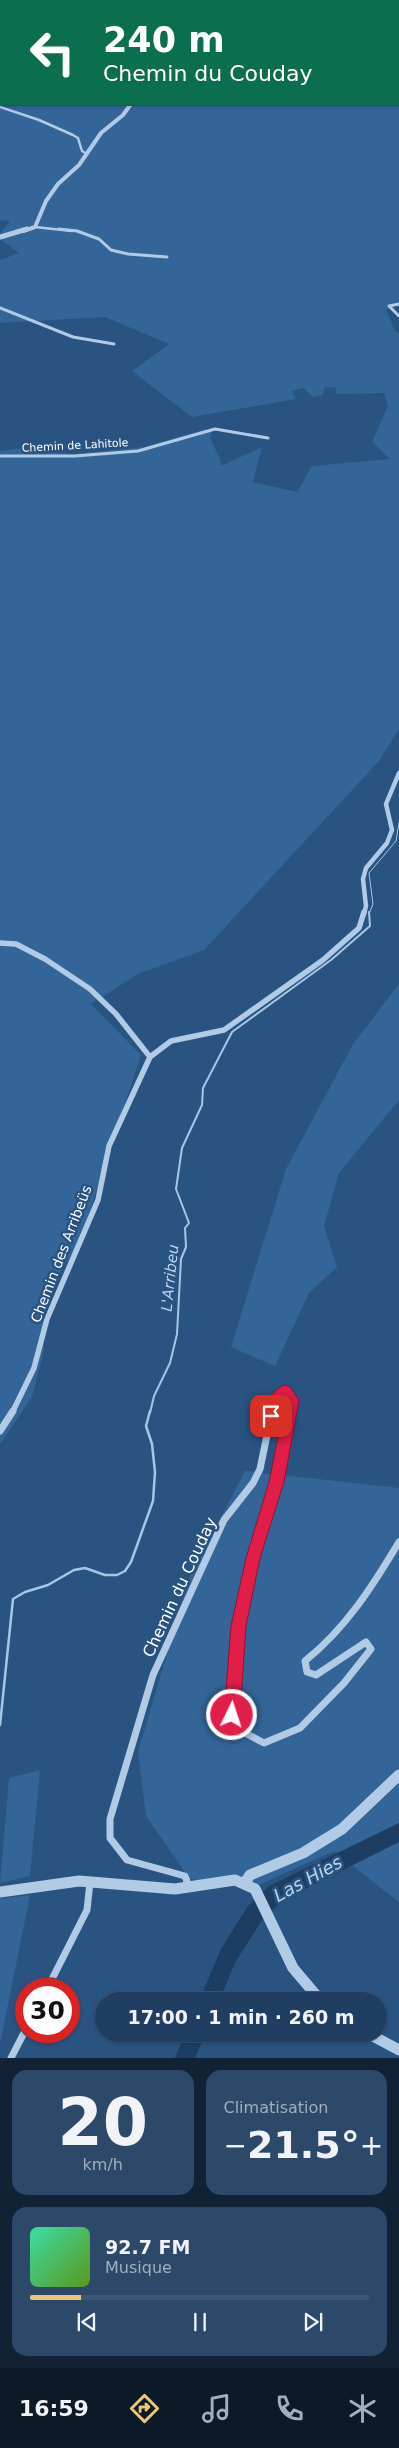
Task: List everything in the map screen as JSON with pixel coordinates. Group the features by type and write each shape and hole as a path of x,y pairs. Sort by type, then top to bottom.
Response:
{"street":[{"path":"35,227 46,201 54,189 87,154 101,133 114,121 123,116 130,105"},
{"path":"0,107 39,120 74,135 78,138 82,151 87,154"},
{"path":"0,237 35,227 77,231 98,239 111,250 128,254 167,257"},
{"path":"399,304 389,306 399,316"},
{"path":"0,308 73,337 114,344"},
{"name":"Chemin de Lahitole","path":"0,456 75,456 138,451 215,429 268,438"},
{"name":"Chemin des Arribeüs","path":"0,1431 16,1406 34,1368 47,1319 98,1200 110,1146 150,1057 171,1041 224,1030 323,960 359,928 366,906 364,873 387,843 392,830 386,804 399,773"},
{"path":"0,943 16,944 45,959 90,989 116,1014 150,1057"},
{"name":"Chemin du Couday","path":"190,1886 185,1876 127,1860 110,1838 110,1819 153,1675 224,1520 252,1483 260,1469 275,1399 285,1392 292,1400 276,1482 253,1558 239,1626 232,1715 247,1734 264,1742 300,1728 355,1670 371,1649 366,1642 316,1675 307,1672 305,1661 322,1648 360,1607 399,1542"},
{"path":"246,1881 250,1875 303,1853 342,1828 399,1775"},
{"path":"0,1892 70,1881 90,1881 176,1889 230,1879 246,1881 255,1889 293,1968 312,1992"},
{"path":"53,1978 87,1910 90,1881"},
{"path":"384,2042 399,2050"},
{"path":"11,2058 19,2043"}],"shaded area":[{"path":"0,105 399,105 399,305 386,310 395,331 399,333 399,729 379,761 204,950 138,974 91,1004 141,1055 79,1244 42,1300 44,1350 32,1397 0,1444 0,451 23,448 72,454 143,447 206,429 212,432 210,438 220,459 221,466 262,447 253,482 297,492 312,466 390,459 372,442 388,406 384,393 337,394 335,387 325,387 323,395 313,397 303,388 292,391 296,399 192,417 132,371 169,344 105,317 0,323 0,260 19,253 0,239 0,234 10,221 0,220"},
{"path":"399,984 399,1100 339,1173 324,1226 337,1267 309,1293 275,1366 231,1347 286,1169 353,1044"},
{"path":"245,1471 399,1488 399,1902 334,1851 252,1888 190,1879 146,1816 138,1752 190,1576"},
{"path":"40,1770 30,1876 0,1883 9,1778"},
{"path":"30,1895 0,2044 0,1899"}],"waterway":[{"name":"L'Arribeu","path":"369,914 373,904 369,873 396,841 399,823"},
{"name":"L'Arribeu","path":"150,1413 154,1396 170,1363 177,1334 181,1259 186,1247 185,1228 189,1223 176,1189 182,1148 202,1105 203,1088 232,1032 331,960 370,926 369,914"},
{"name":"L'Arribeu","path":"0,1725 13,1599 25,1592 48,1585 74,1570 85,1568 105,1575 117,1575 125,1571 131,1562 153,1501 155,1472 152,1444 146,1426 150,1411"},
{"name":"Las Hies","path":"213,1992 228,1956 255,1913 276,1893 399,1832"},
{"name":"Las Hies","path":"185,2058 192,2042"}],"route":[{"path":"232,1715 239,1626 253,1558 276,1482 292,1400 285,1392 275,1399 271,1416"}]}
